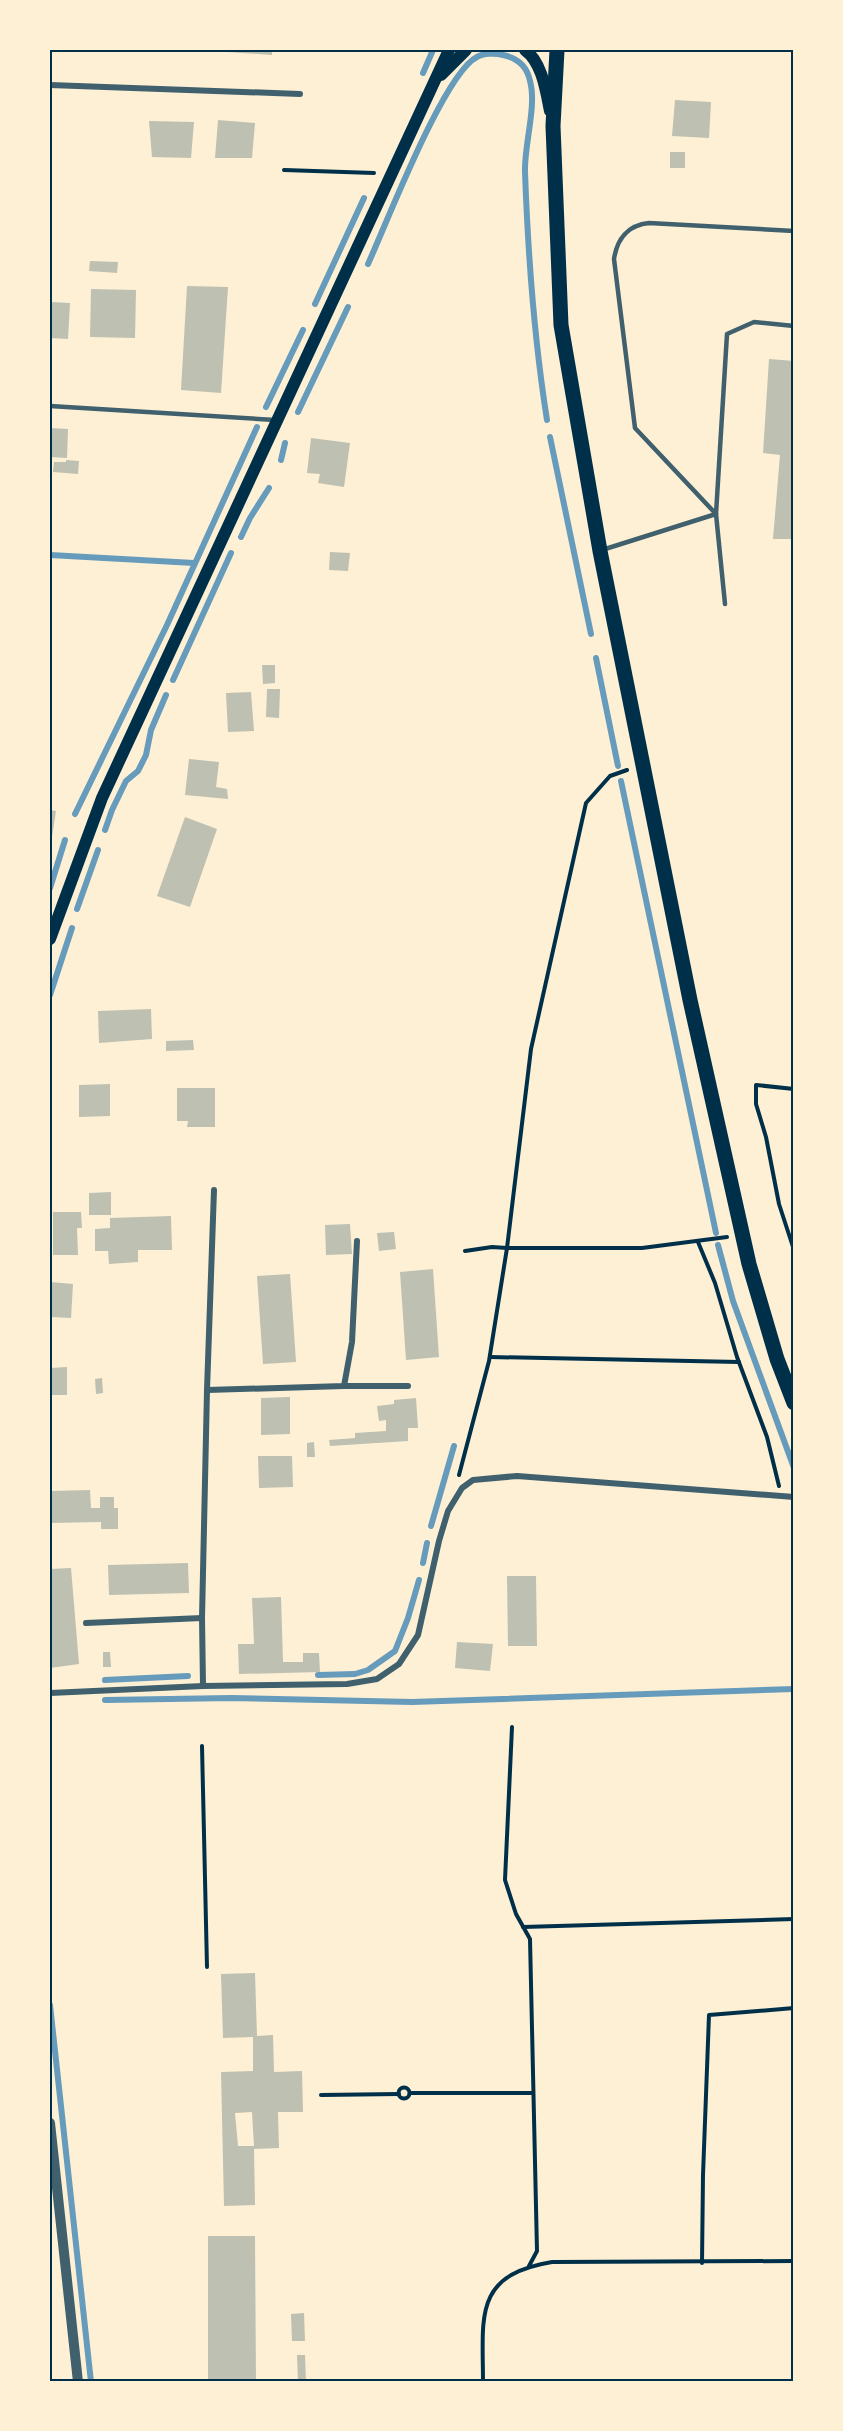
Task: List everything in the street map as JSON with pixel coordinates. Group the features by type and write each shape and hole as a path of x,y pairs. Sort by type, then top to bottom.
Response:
{"main road":[{"path":"50,939 102,798 449,50"},
{"path":"436,80 466,50"},
{"path":"525,50 533,55 545,87 553,126"},
{"path":"557,50 553,126 561,324 600,551 690,1000 749,1264 777,1359 794,1403"}],"street":[{"path":"50,85 300,94"},
{"path":"203,1686 202,1618 207,1390 214,1190"},
{"path":"344,1386 352,1342 357,1241"},
{"path":"207,1390 408,1386"},
{"path":"50,1693 203,1686 347,1684 376,1679 388,1673 399,1664 418,1635 448,1510 467,1484 473,1480 506,1476 794,1497"},
{"path":"86,1623 202,1618"},
{"path":"50,2122 78,2382"}],"lane":[{"path":"716,514 635,428 615,269 616,247 621,237 639,224 794,231"},
{"path":"725,604 716,514 727,334 754,322 794,326"},
{"path":"50,406 278,420"},
{"path":"600,551 716,514"}],"path":[{"path":"284,170 374,173"},
{"path":"448,1510 490,1357 507,1248 531,1048 586,803 610,776 642,764"},
{"path":"794,1089 756,1085 756,1104 766,1137 779,1204 794,1250"},
{"path":"465,1251 492,1246 642,1248 725,1238"},
{"path":"698,1242 715,1283 739,1362 767,1437 782,1496"},
{"path":"490,1357 739,1362"},
{"path":"512,1727 505,1880 516,1914 530,1940 537,2251 529,2266"},
{"path":"202,1746 207,1967"},
{"path":"523,1927 794,1920"},
{"path":"702,2263 709,2015 794,2008"},
{"path":"399,2094 404,2088 410,2093 533,2092"},
{"path":"321,2095 399,2094 405,2099 410,2093"},
{"path":"483,2382 483,2314 488,2298 511,2275 529,2266 552,2262 794,2261"}],"building":[{"path":"272,50 272,55 213,51"},
{"path":"675,100 711,102 709,138 672,136"},
{"path":"218,120 255,123 252,158 215,158"},
{"path":"149,121 194,122 191,158 152,157"},
{"path":"670,152 685,152 685,168 670,168"},
{"path":"90,261 118,262 117,273 89,271"},
{"path":"187,286 228,287 221,393 181,390"},
{"path":"91,289 136,290 135,338 90,337"},
{"path":"50,302 70,303 68,339 50,338"},
{"path":"769,359 794,361 794,539 773,539 780,455 763,453"},
{"path":"50,428 68,429 67,458 50,457"},
{"path":"311,438 350,443 344,487 318,483 320,474 307,473"},
{"path":"66,460 79,461 78,474 53,472 54,462 66,462"},
{"path":"330,552 350,553 348,571 329,570"},
{"path":"262,665 275,665 275,683 263,684"},
{"path":"267,689 280,689 279,718 266,717"},
{"path":"251,692 254,731 228,732 226,693"},
{"path":"189,759 219,762 216,787 227,789 228,799 185,795"},
{"path":"50,810 56,811 51,843 50,843"},
{"path":"185,817 217,829 190,907 157,896"},
{"path":"151,1009 152,1039 99,1043 98,1011"},
{"path":"193,1040 194,1050 166,1051 166,1041"},
{"path":"110,1084 110,1116 79,1117 79,1085"},
{"path":"177,1088 215,1088 215,1127 187,1127 188,1121 177,1121"},
{"path":"111,1192 111,1215 89,1215 89,1193"},
{"path":"53,1212 81,1212 82,1228 77,1228 78,1255 53,1255"},
{"path":"171,1216 172,1250 138,1250 138,1262 109,1264 108,1251 95,1251 95,1229 110,1228 110,1218"},
{"path":"350,1224 352,1254 326,1255 325,1225"},
{"path":"394,1232 396,1249 379,1251 377,1233"},
{"path":"433,1269 439,1357 406,1360 400,1272"},
{"path":"290,1274 296,1362 263,1364 257,1276"},
{"path":"50,1282 73,1284 71,1318 50,1317"},
{"path":"67,1367 67,1395 50,1395 50,1368"},
{"path":"102,1378 103,1393 96,1394 95,1379"},
{"path":"290,1397 290,1434 261,1435 261,1398"},
{"path":"416,1398 418,1428 408,1428 408,1441 330,1446 329,1440 355,1438 355,1433 386,1431 386,1420 379,1421 377,1406 394,1404 394,1400"},
{"path":"314,1442 315,1457 307,1457 307,1443"},
{"path":"258,1456 292,1456 293,1487 259,1488"},
{"path":"90,1490 91,1508 100,1508 100,1497 114,1497 114,1508 118,1508 118,1529 101,1529 101,1522 50,1523 50,1491"},
{"path":"188,1563 189,1593 109,1595 108,1565"},
{"path":"71,1568 79,1664 50,1668 50,1569"},
{"path":"507,1576 536,1576 537,1646 508,1646"},
{"path":"281,1597 283,1662 303,1662 303,1653 319,1653 320,1672 239,1674 238,1644 254,1644 252,1598"},
{"path":"457,1642 493,1644 490,1671 455,1668"},
{"path":"103,1652 110,1652 111,1667 103,1667"},
{"path":"255,1973 257,2036 273,2035 274,2072 302,2071 303,2112 278,2112 279,2148 254,2149 255,2205 224,2206 221,2072 253,2071 253,2037 223,2038 221,1974","holes":["252,2112 254,2146 238,2146 235,2113"]},
{"path":"208,2236 255,2236 256,2382 208,2382"},
{"path":"304,2313 305,2341 292,2341 291,2314"},
{"path":"297,2355 305,2355 306,2382 298,2382"}],"waterway":[{"path":"423,73 433,50"},
{"path":"368,264 433,119 464,69 477,57 486,54 500,54 517,61 527,71 532,91 525,161 526,203 535,327 547,420"},
{"path":"315,304 364,198"},
{"path":"298,412 348,307"},
{"path":"266,407 303,330"},
{"path":"75,814 167,625 257,427"},
{"path":"550,437 591,634"},
{"path":"281,460 285,443"},
{"path":"241,537 269,488"},
{"path":"173,680 231,553"},
{"path":"50,555 194,563"},
{"path":"596,658 618,766"},
{"path":"105,830 126,781 138,771 146,755 151,730 166,695"},
{"path":"621,781 716,1233"},
{"path":"50,888 65,840"},
{"path":"77,909 98,850"},
{"path":"50,995 72,928"},
{"path":"718,1245 733,1301 794,1468"},
{"path":"431,1526 454,1446"},
{"path":"423,1563 427,1543"},
{"path":"318,1675 355,1674 368,1670 395,1651 419,1580"},
{"path":"105,1680 188,1676"},
{"path":"105,1700 232,1698 412,1702 794,1689"},
{"path":"50,2005 91,2382"}]}
